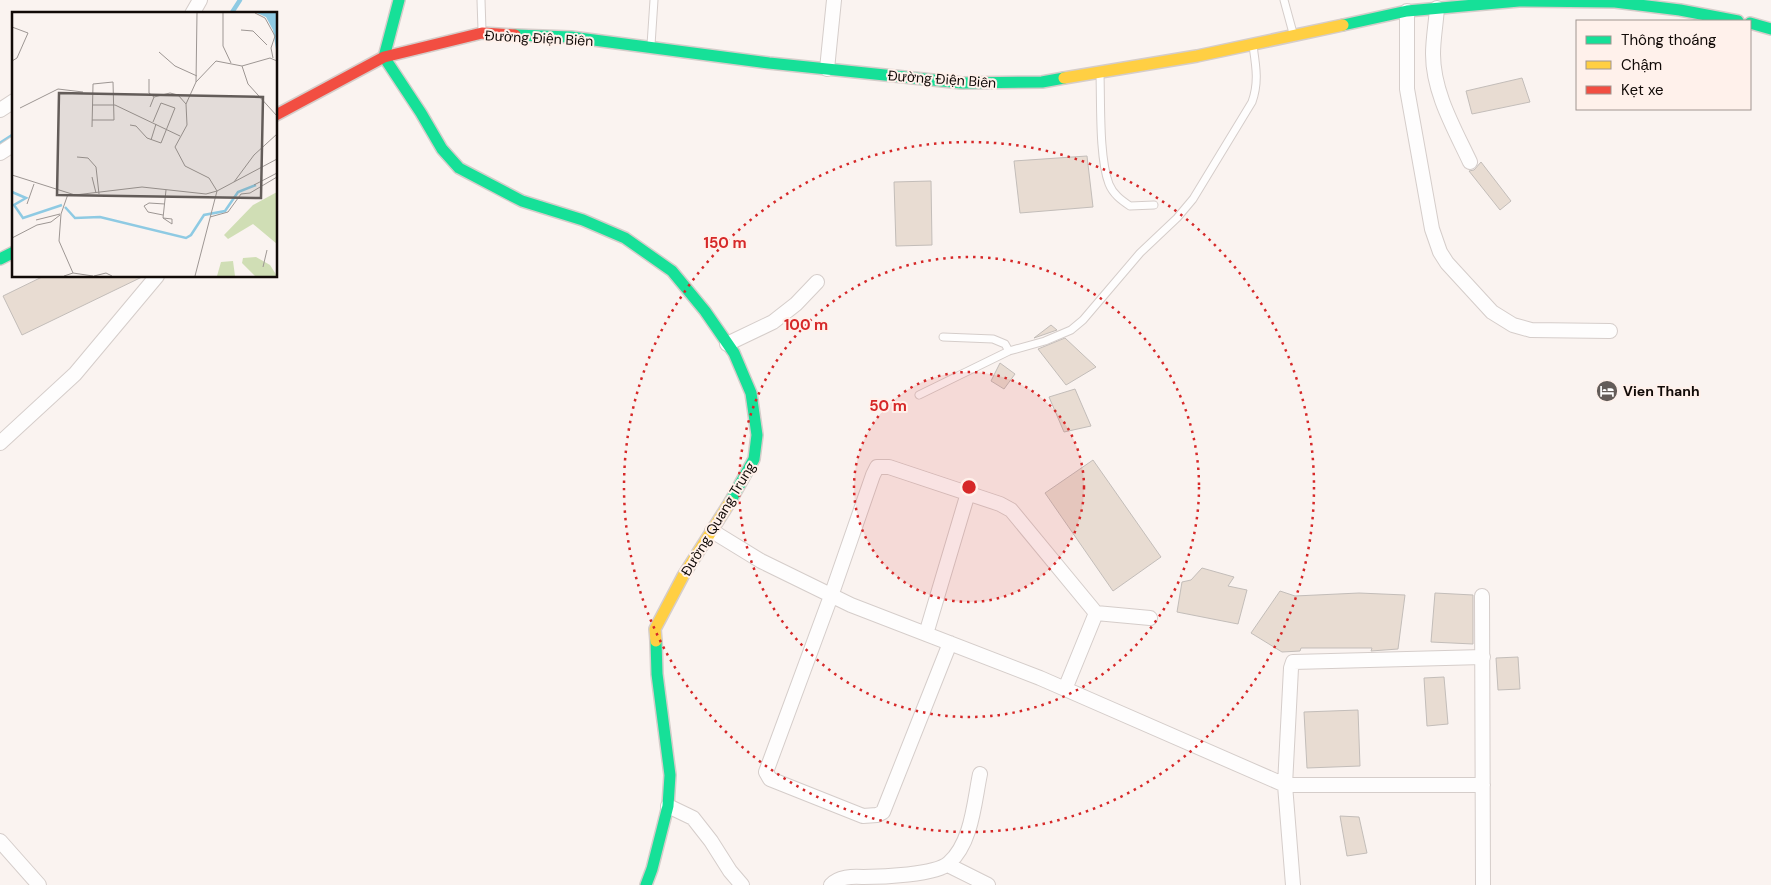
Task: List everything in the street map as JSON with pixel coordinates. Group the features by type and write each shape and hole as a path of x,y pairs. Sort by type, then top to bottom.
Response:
{"main road":[{"path":"384,57 399,0"},
{"name":"Đường Điện Biên","path":"278,114 384,57 482,33 571,37 827,69 962,83 1042,82 1197,56 1408,11 1520,1 1585,1 1681,5 1734,20"},
{"path":"1751,24 1771,30"},
{"name":"Đường Quang Trung","path":"384,57 422,113 442,150 459,168 522,201 583,220 625,238 672,271 705,311 734,353 751,393 757,435 754,458 734,497 683,576 654,629 657,674 670,775 668,806 646,885"},
{"path":"0,259 12,253"}],"street":[{"path":"193,12 200,0"},
{"path":"827,69 834,0"},
{"path":"1437,8 1433,54 1437,85 1449,118 1470,162"},
{"path":"1408,11 1407,89 1432,229 1440,252 1447,263 1492,312 1513,326 1531,330 1610,331"},
{"path":"0,110 12,102"},
{"path":"0,153 12,145"},
{"path":"0,443 75,374 156,278"},
{"path":"727,344 773,322 796,304 817,282"},
{"path":"950,643 883,812 877,815 863,816 770,779 766,772 877,467 889,467 1000,504 1011,510 1096,613 1150,618"},
{"path":"926,634 968,493"},
{"path":"712,531 762,561 851,605 1065,689 1286,785 1483,785"},
{"path":"1482,596 1483,885"},
{"path":"1065,689 1096,613"},
{"path":"1294,885 1286,785 1291,668 1293,662 1483,657"},
{"path":"831,885 835,881 855,876 886,877 912,874 948,865 959,851 970,824 980,774"},
{"path":"668,806 693,818 711,840 742,885"},
{"path":"0,841 39,885"},
{"path":"948,865 988,885"}],"lane":[{"path":"481,0 482,33"},
{"path":"651,48 654,0"},
{"path":"1284,0 1294,34"},
{"path":"919,395 1009,351 1045,341 1071,330 1083,320 1140,253 1177,218 1193,199 1252,102 1258,80 1252,44"},
{"path":"1100,72 1103,145 1109,185 1114,194 1130,206 1154,205"},
{"path":"943,337 993,339 1005,344 1009,351"}],"building":[{"path":"1522,78 1530,102 1472,114 1466,91"},
{"path":"1087,156 1093,207 1020,213 1014,161"},
{"path":"1481,162 1511,201 1500,210 1469,171 1474,170"},
{"path":"931,181 932,245 896,246 894,182"},
{"path":"40,278 140,278 22,335 3,296"},
{"path":"1051,325 1057,330 1034,338"},
{"path":"1065,338 1096,367 1066,385 1038,349"},
{"path":"1000,363 1015,374 1004,389 991,381"},
{"path":"1075,389 1091,426 1064,432 1049,397"},
{"path":"1093,460 1161,557 1113,591 1045,493"},
{"path":"1202,568 1234,577 1228,586 1247,590 1238,624 1177,612 1182,582 1191,580"},
{"path":"1280,591 1295,596 1359,593 1405,595 1398,649 1371,651 1372,648 1301,648 1300,651 1282,652 1251,633"},
{"path":"1435,593 1473,595 1473,644 1431,642"},
{"path":"1518,657 1520,689 1498,690 1496,658"},
{"path":"1444,677 1448,724 1427,726 1424,678"},
{"path":"1358,710 1360,766 1307,768 1304,712"},
{"path":"1340,816 1359,817 1367,853 1347,856"}],"waterway":[{"path":"232,12 240,0"},
{"path":"0,144 12,136"}],"traffic: fast":[{"path":"399,0 384,57 442,149 459,168 522,201 583,220 625,238 672,271 705,311 734,353 751,393 757,435 754,459 730,502"},
{"path":"1343,25 1407,11 1519,1 1615,2 1680,10 1733,20"},
{"path":"1751,23 1771,29"},
{"path":"515,35 571,37 769,63 962,83 1042,82 1064,78"},
{"path":"0,259 12,253"},
{"path":"646,885 668,806 670,775 657,674 656,641"}],"traffic: slow":[{"path":"1064,78 1197,56 1343,25"},
{"path":"656,641 655,629 683,576 730,502"}],"traffic: jam":[{"path":"278,114 384,57 482,33 515,35"}],"place":[{"name":"Vien Thanh","path":"1607,391"}]}
